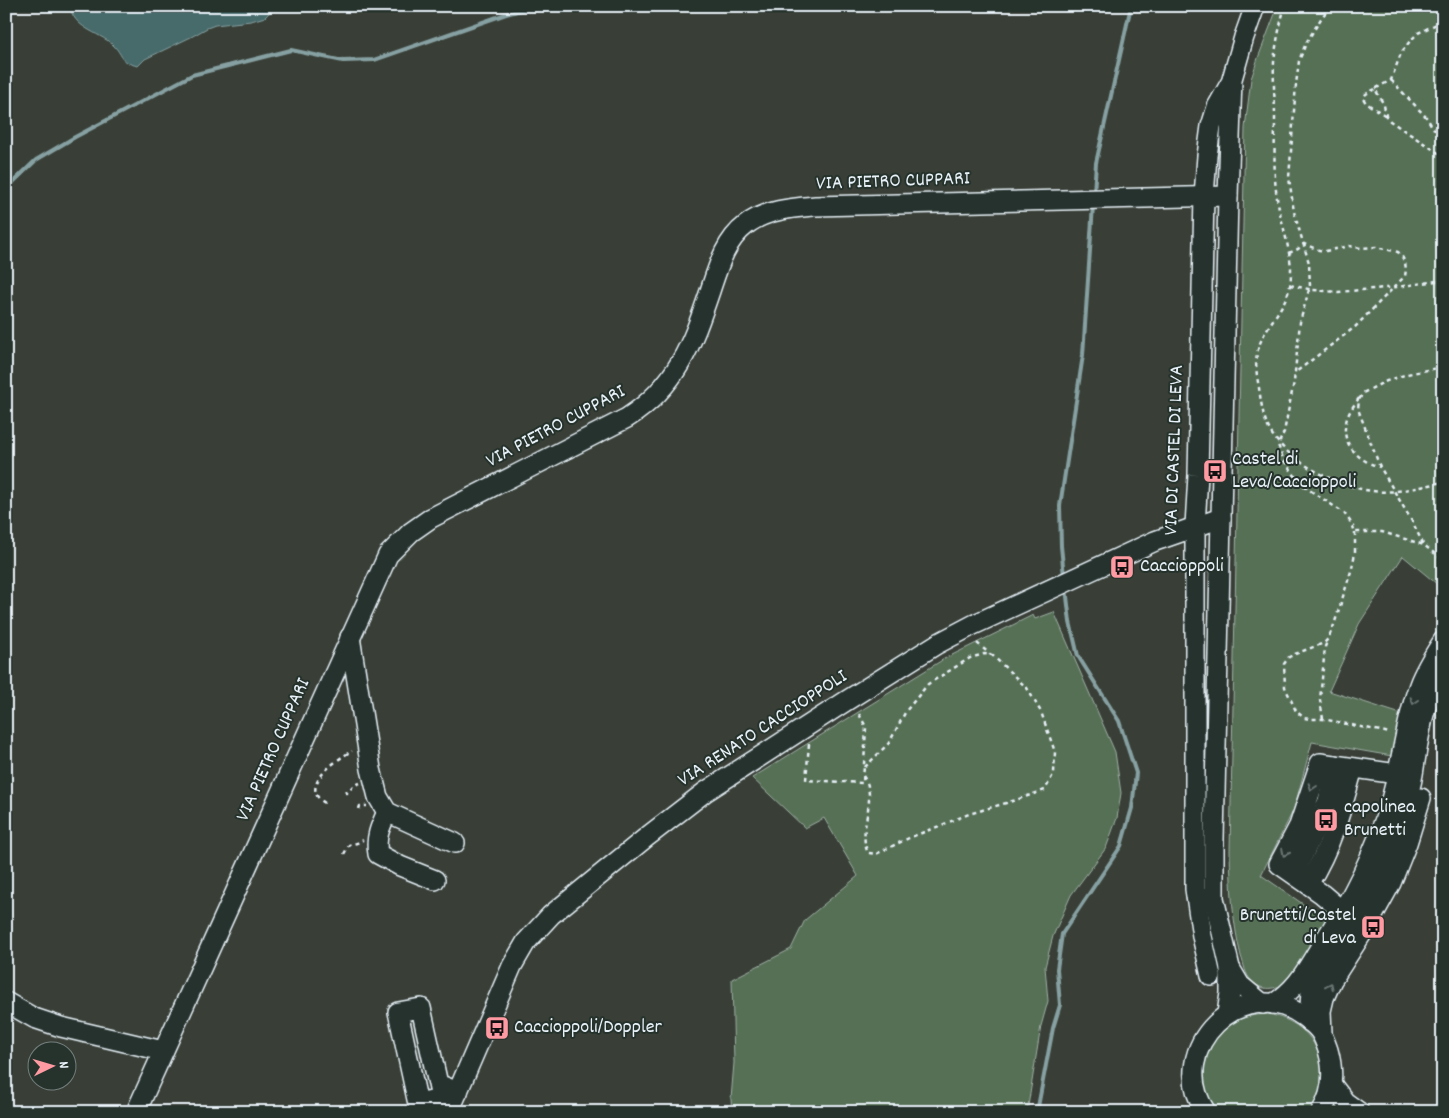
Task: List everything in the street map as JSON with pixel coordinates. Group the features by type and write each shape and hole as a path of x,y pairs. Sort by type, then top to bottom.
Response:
{"street":[{"name":"VIA DI CASTEL DI LEVA","path":"1211,976 1202,936 1195,889 1195,526 1198,475 1204,196 1211,126 1217,107 1232,79 1255,6"},
{"name":"VIA DI CASTEL DI LEVA","path":"1227,1014 1230,993 1230,968 1214,898 1214,829 1232,79"},
{"name":"VIA PIETRO CUPPARI","path":"136,1112 388,555 411,532 432,518 636,412 662,388 678,368 698,326 724,252 734,237 748,223 773,212 814,206 1228,196"},
{"name":"VIA RENATO CACCIOPPOLI","path":"449,1112 518,955 535,932 561,906 705,792 937,644 973,624 1047,592 1155,541 1221,518"},
{"path":"350,637 371,769 378,797 387,812 455,843"},
{"path":"1206,1112 1196,1089 1194,1072 1196,1055 1203,1039 1213,1025 1227,1014 1240,1008 1268,1004 1290,992 1301,979 1347,904 1380,835 1391,801 1414,702 1425,672 1443,641"},
{"path":"1321,1112 1332,1085 1332,1063 1316,1027 1310,1006 1311,990 1384,872 1392,853 1405,808 1422,721 1432,690 1443,667"},
{"path":"1316,1027 1324,998 1332,980 1381,903 1407,843 1420,800 1431,737 1443,698"},
{"path":"1347,904 1301,879 1279,864 1299,826 1320,763 1397,774"},
{"path":"1301,879 1320,865 1331,840 1343,808 1344,767"},
{"path":"387,812 379,829 376,843 378,854 400,866 435,880"},
{"path":"1347,904 1374,873 1399,826"},
{"name":"VIA DI CASTEL DI LEVA","path":"1230,968 1240,985 1268,1004 1293,1011 1316,1027"},
{"path":"6,1002 34,1018 61,1027 163,1051"},
{"path":"438,1084 458,1092"},
{"path":"1332,1085 1345,1102 1359,1112"}],"path":[{"path":"1285,6 1277,39 1274,63 1273,154 1277,198 1289,253 1291,272 1287,295 1258,346 1256,373 1264,414 1270,431 1291,454 1304,463 1347,485 1374,491 1393,491 1408,490 1443,482"},
{"path":"1323,719 1320,700 1325,647 1352,568 1355,552 1355,532 1344,513 1302,485 1284,461 1279,450 1296,372 1300,322 1309,289 1310,276 1309,263 1294,212 1289,178 1296,84 1299,61 1306,43 1331,6"},
{"path":"1443,21 1418,33 1401,53 1391,80 1366,94 1364,98 1366,103 1397,126 1443,156"},
{"path":"1391,80 1427,118 1433,128 1443,136"},
{"path":"1375,89 1384,105 1386,116"},
{"path":"1289,253 1304,244"},
{"path":"1296,372 1355,327 1405,276 1406,270 1405,261 1398,252 1376,247 1361,248 1349,246 1326,251 1304,244"},
{"path":"1290,285 1338,292 1443,280"},
{"path":"1380,467 1360,459 1351,450 1345,430 1345,422 1350,412 1363,393 1384,382 1407,374 1443,367"},
{"path":"1363,393 1359,400 1358,409 1380,467 1424,545"},
{"path":"1355,532 1382,532 1424,545 1443,560"},
{"path":"1328,639 1324,643 1289,657 1284,664 1285,687 1296,711 1304,718 1323,719 1396,734"},
{"path":"863,776 868,786 869,805 865,823 865,848 868,853 876,854 909,838 969,814 1045,790 1054,773 1054,752 1041,712 1027,688 977,643"},
{"path":"864,768 889,743 906,711 928,684 970,658 984,654 992,656"},
{"path":"809,742 806,780 863,783 866,727 858,712"},
{"path":"326,803 316,796 316,786 320,776 342,757 356,749 368,748"},
{"path":"344,854 349,845 367,838 377,839"}],"green space":[{"path":"1278,6 1443,6 1443,515 1440,517 1443,521 1443,589 1403,556 1359,624 1329,691 1401,714 1392,756 1312,742 1294,809 1261,875 1326,920 1287,983 1278,987 1264,988 1250,979 1246,973 1241,956 1234,917 1230,851 1245,128 1251,79"},
{"path":"1054,612 1115,752 1121,793 1117,818 1106,848 1071,895 1053,936 1045,967 1048,1001 1041,1026 1027,1112 732,1112 731,1099 734,1063 732,979 791,949 805,920 858,876 824,818 805,828 752,778 944,659 1033,615 1035,619"},
{"path":"1268,1014 1285,1019 1296,1025 1307,1035 1318,1052 1322,1073 1319,1094 1315,1103 1308,1112 1218,1112 1210,1101 1204,1077 1208,1053 1213,1042 1221,1032 1235,1021 1249,1016"}],"water":[{"path":"70,6 271,6 272,10 265,17 251,21 215,25 207,28 145,59 138,66 122,58 112,44 81,25 76,20"}],"waterway":[{"path":"6,189 36,160 75,137 192,75 291,50 343,61 374,60 506,14 536,6"},
{"path":"1094,193 1096,163 1131,6"},
{"path":"1064,576 1060,506 1083,355 1093,205"},
{"path":"1037,1112 1053,1028 1060,1005 1057,969 1062,934 1121,846 1132,808 1136,773 1119,721 1078,656 1070,622 1066,588"}],"place":[{"name":"Castel di Leva/Caccioppoli","path":"1215,471"},
{"name":"Caccioppoli","path":"1122,567"},
{"name":"capolinea Brunetti","path":"1326,820"},
{"name":"Brunetti/Castel di Leva","path":"1373,927"},
{"name":"Caccioppoli/Doppler","path":"497,1028"}]}
